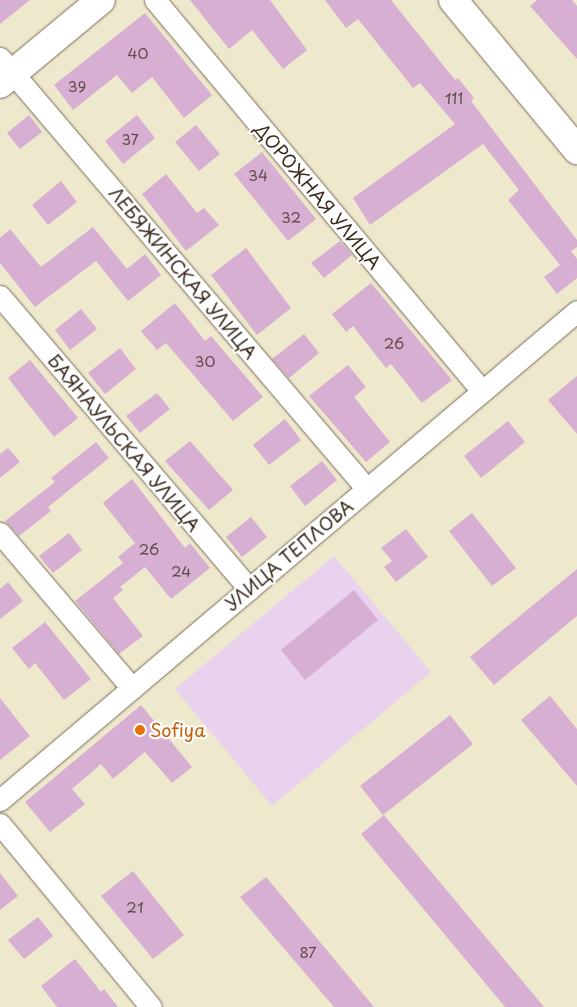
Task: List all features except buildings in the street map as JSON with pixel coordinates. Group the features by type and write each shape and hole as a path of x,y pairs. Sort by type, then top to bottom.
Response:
{"street":[{"path":"4,72 101,0"},
{"name":"ДОРОЖНАЯ УЛИЦА","path":"155,0 482,391"},
{"path":"453,0 577,150"},
{"name":"ЛЕБЯЖИНСКАЯ УЛИЦА","path":"4,72 367,489"},
{"name":"БАЯНАУЛЬСКАЯ УЛИЦА","path":"0,296 248,589"},
{"name":"УЛИЦА ТЕПЛОВА","path":"0,800 577,311"},
{"path":"0,533 132,688"},
{"path":"0,824 151,1007"}],"shaded area":[{"path":"334,556 431,672 272,806 175,689"}],"place":[{"name":"Sofiya","path":"140,730"}]}
